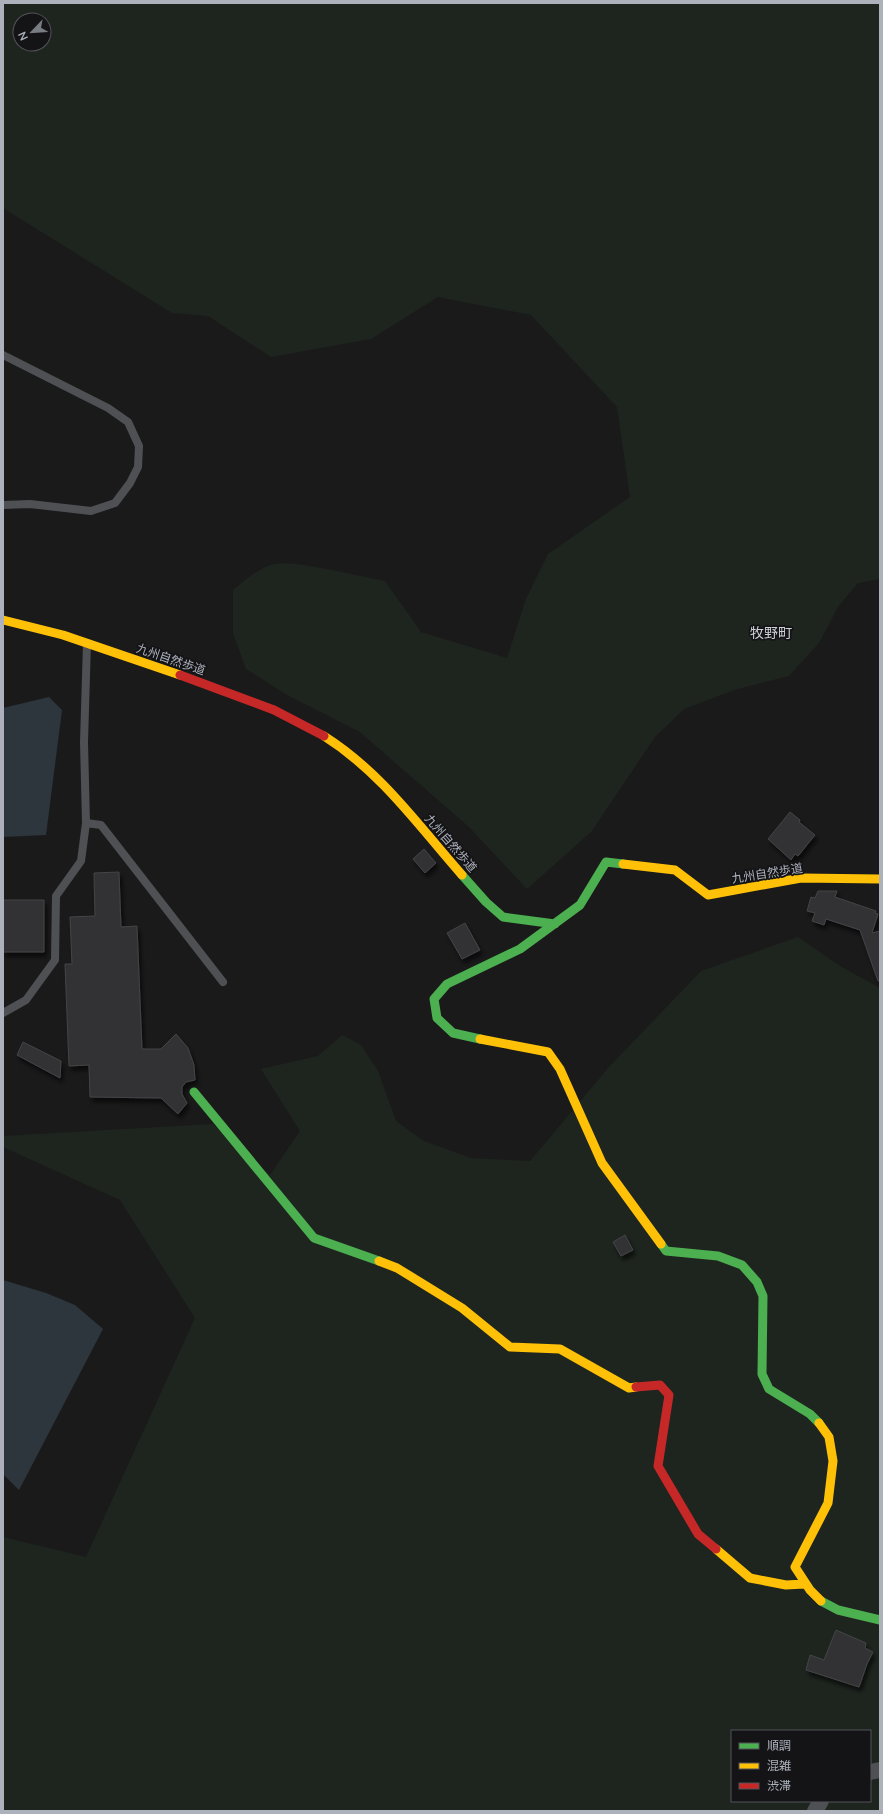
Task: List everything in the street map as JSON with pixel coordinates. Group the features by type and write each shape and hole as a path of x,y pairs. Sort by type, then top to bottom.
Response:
{"street":[{"name":"九州自然歩道","path":"3,620 28,625 87,643 248,698 299,720 340,746 391,792 484,899 504,917 555,924 580,905 606,862 675,870 708,895 801,878 880,879"},
{"path":"555,924 520,949 447,984 434,999 437,1018 453,1033 478,1040 548,1052 560,1069 581,1121 602,1163 666,1251 718,1256 742,1265 756,1282 763,1296 762,1374 769,1389 810,1414 821,1425 829,1437 833,1461 828,1503 796,1567 804,1584 823,1604 845,1613 880,1620"},
{"path":"194,1092 314,1238 397,1268 462,1308 510,1347 560,1349 629,1388 660,1384 669,1395 658,1466 698,1534 750,1578 786,1585 804,1584"},
{"path":"815,1811 820,1802"}],"lane":[{"path":"3,355 108,408 128,422 139,446 138,467 130,483 114,503 91,511 30,504 3,505"},
{"path":"3,1013 26,1000 55,960 56,896 81,861 86,823 84,742 87,643"},
{"path":"86,823 101,825 223,982"}],"shaded area":[{"path":"3,3 880,3 880,579 858,583 838,607 819,643 789,676 734,690 684,709 655,737 591,832 527,889 469,827 360,732 287,695 246,669 233,633 233,590 262,569 274,564 283,563 328,569 385,581 421,632 507,658 526,599 548,554 630,497 617,407 531,315 438,297 371,339 271,357 208,316 172,313 3,208"},
{"path":"49,697 62,710 46,835 3,837 3,708"},
{"path":"798,937 840,966 880,988 880,1811 3,1811 3,1537 86,1557 195,1318 120,1200 3,1147 3,1136 213,1124 270,1175 300,1131 261,1069 318,1056 342,1035 361,1045 378,1071 396,1121 424,1141 471,1158 530,1161 610,1066 701,971"},
{"path":"3,1280 46,1293 75,1305 103,1329 19,1490 3,1474"}],"building":[{"path":"790,812 800,820 799,822 815,835 798,856 795,854 791,860 768,839"},
{"path":"424,849 436,863 425,873 413,859"},
{"path":"119,872 121,927 137,926 142,1049 161,1049 176,1034 188,1048 194,1065 195,1080 186,1082 182,1087 182,1094 187,1103 178,1114 161,1098 90,1097 89,1065 69,1066 65,964 72,964 70,917 95,916 94,873"},
{"path":"818,891 837,891 835,897 876,911 875,913 878,914 872,933 880,931 880,981 878,981 860,930 826,919 824,925 812,921 815,913 807,911 811,897 815,898"},
{"path":"3,900 44,900 44,952 3,952"},
{"path":"465,923 480,950 462,959 447,933"},
{"path":"23,1042 61,1061 60,1078 17,1055"},
{"path":"625,1235 633,1250 621,1256 613,1242"},
{"path":"836,1630 866,1643 865,1648 873,1652 859,1687 806,1670 810,1655 824,1660"}],"traffic: fast":[{"path":"480,1039 453,1033 437,1018 434,999 447,984 520,949 580,905 606,862 623,864"},
{"path":"462,875 486,902 503,917 555,924"},
{"path":"194,1092 314,1238 379,1261"},
{"path":"661,1244 666,1251 718,1256 742,1265 757,1282 763,1296 762,1374 769,1389 810,1414 819,1423"},
{"path":"821,1601 838,1610 880,1620"}],"traffic: slow":[{"path":"3,620 63,635 180,675"},
{"path":"324,736 363,766 398,800 462,875"},
{"path":"623,864 675,870 708,895 801,878 880,879"},
{"path":"480,1039 548,1052 560,1069 602,1163 661,1244"},
{"path":"379,1261 397,1268 462,1308 510,1347 560,1349 629,1388 636,1387"},
{"path":"819,1423 829,1437 833,1461 828,1503 795,1567 810,1590 821,1601"},
{"path":"716,1549 750,1578 786,1585 804,1584"}],"traffic: jam":[{"path":"180,675 274,710 324,736"},
{"path":"636,1387 660,1385 669,1395 658,1466 698,1534 716,1549"}],"district":[{"name":"牧野町","path":"771,633"}]}
